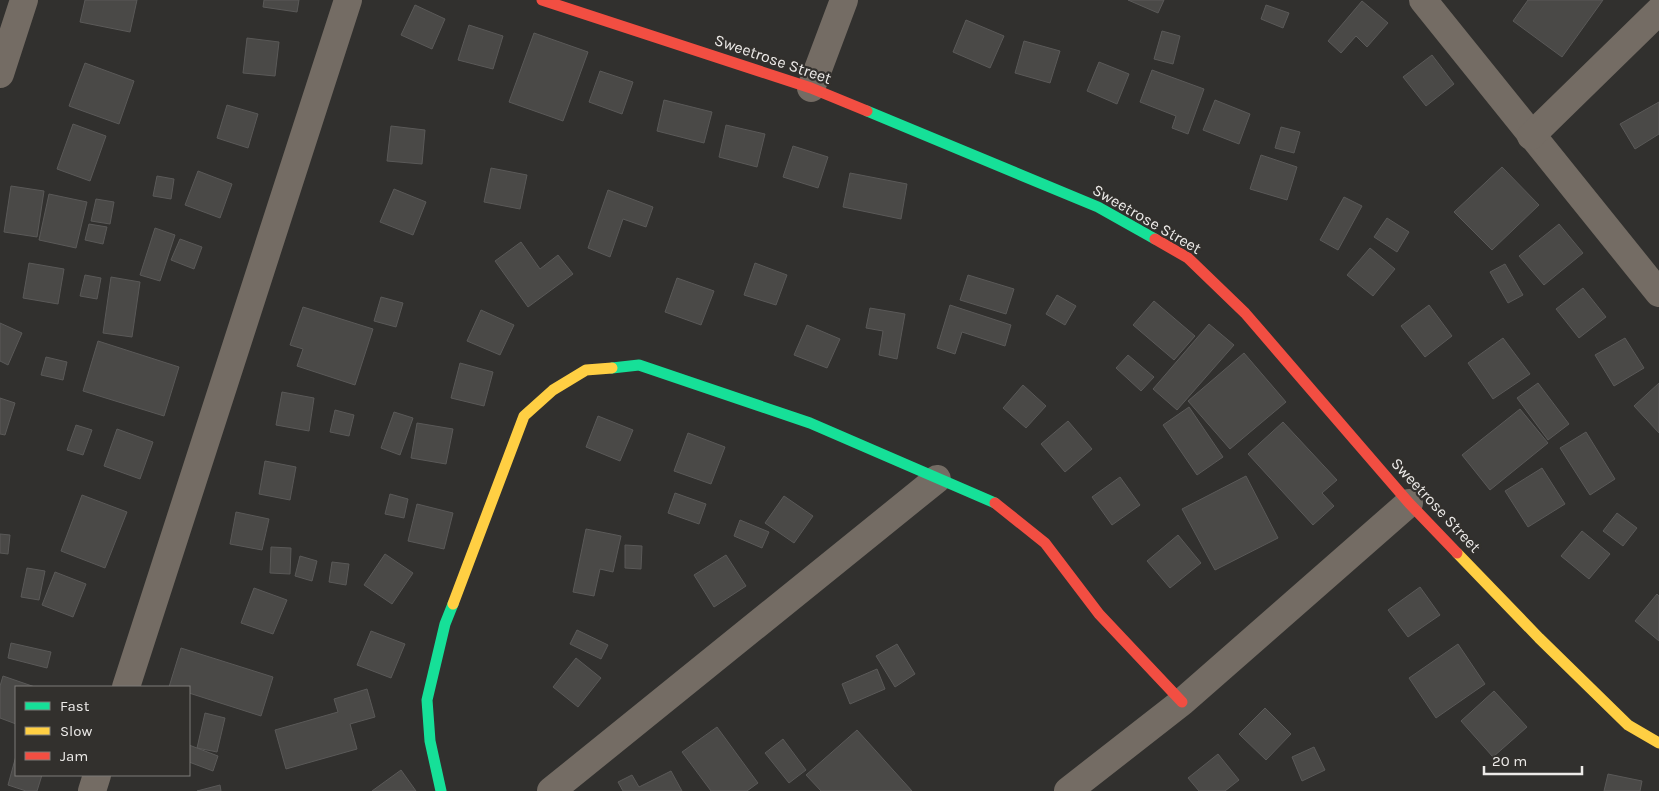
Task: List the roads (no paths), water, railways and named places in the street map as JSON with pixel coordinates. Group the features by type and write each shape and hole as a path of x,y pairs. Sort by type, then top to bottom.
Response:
{"street":[{"path":"0,74 24,0"},
{"path":"126,686 348,0"},
{"name":"Sweetrose Street","path":"542,0 810,88 1098,207 1188,258 1245,312 1409,503 1539,638 1628,725 1659,743"},
{"path":"810,88 844,0"},
{"path":"1423,0 1442,21 1531,136 1659,293"},
{"path":"1531,136 1659,11"},
{"path":"441,791 430,742 427,700 445,624 524,416 553,390 586,370 640,365 810,423 994,502 1045,543 1099,614 1182,702"},
{"path":"551,791 937,479"},
{"path":"1068,791 1182,702 1409,503"},
{"path":"92,791 97,776"}]}
